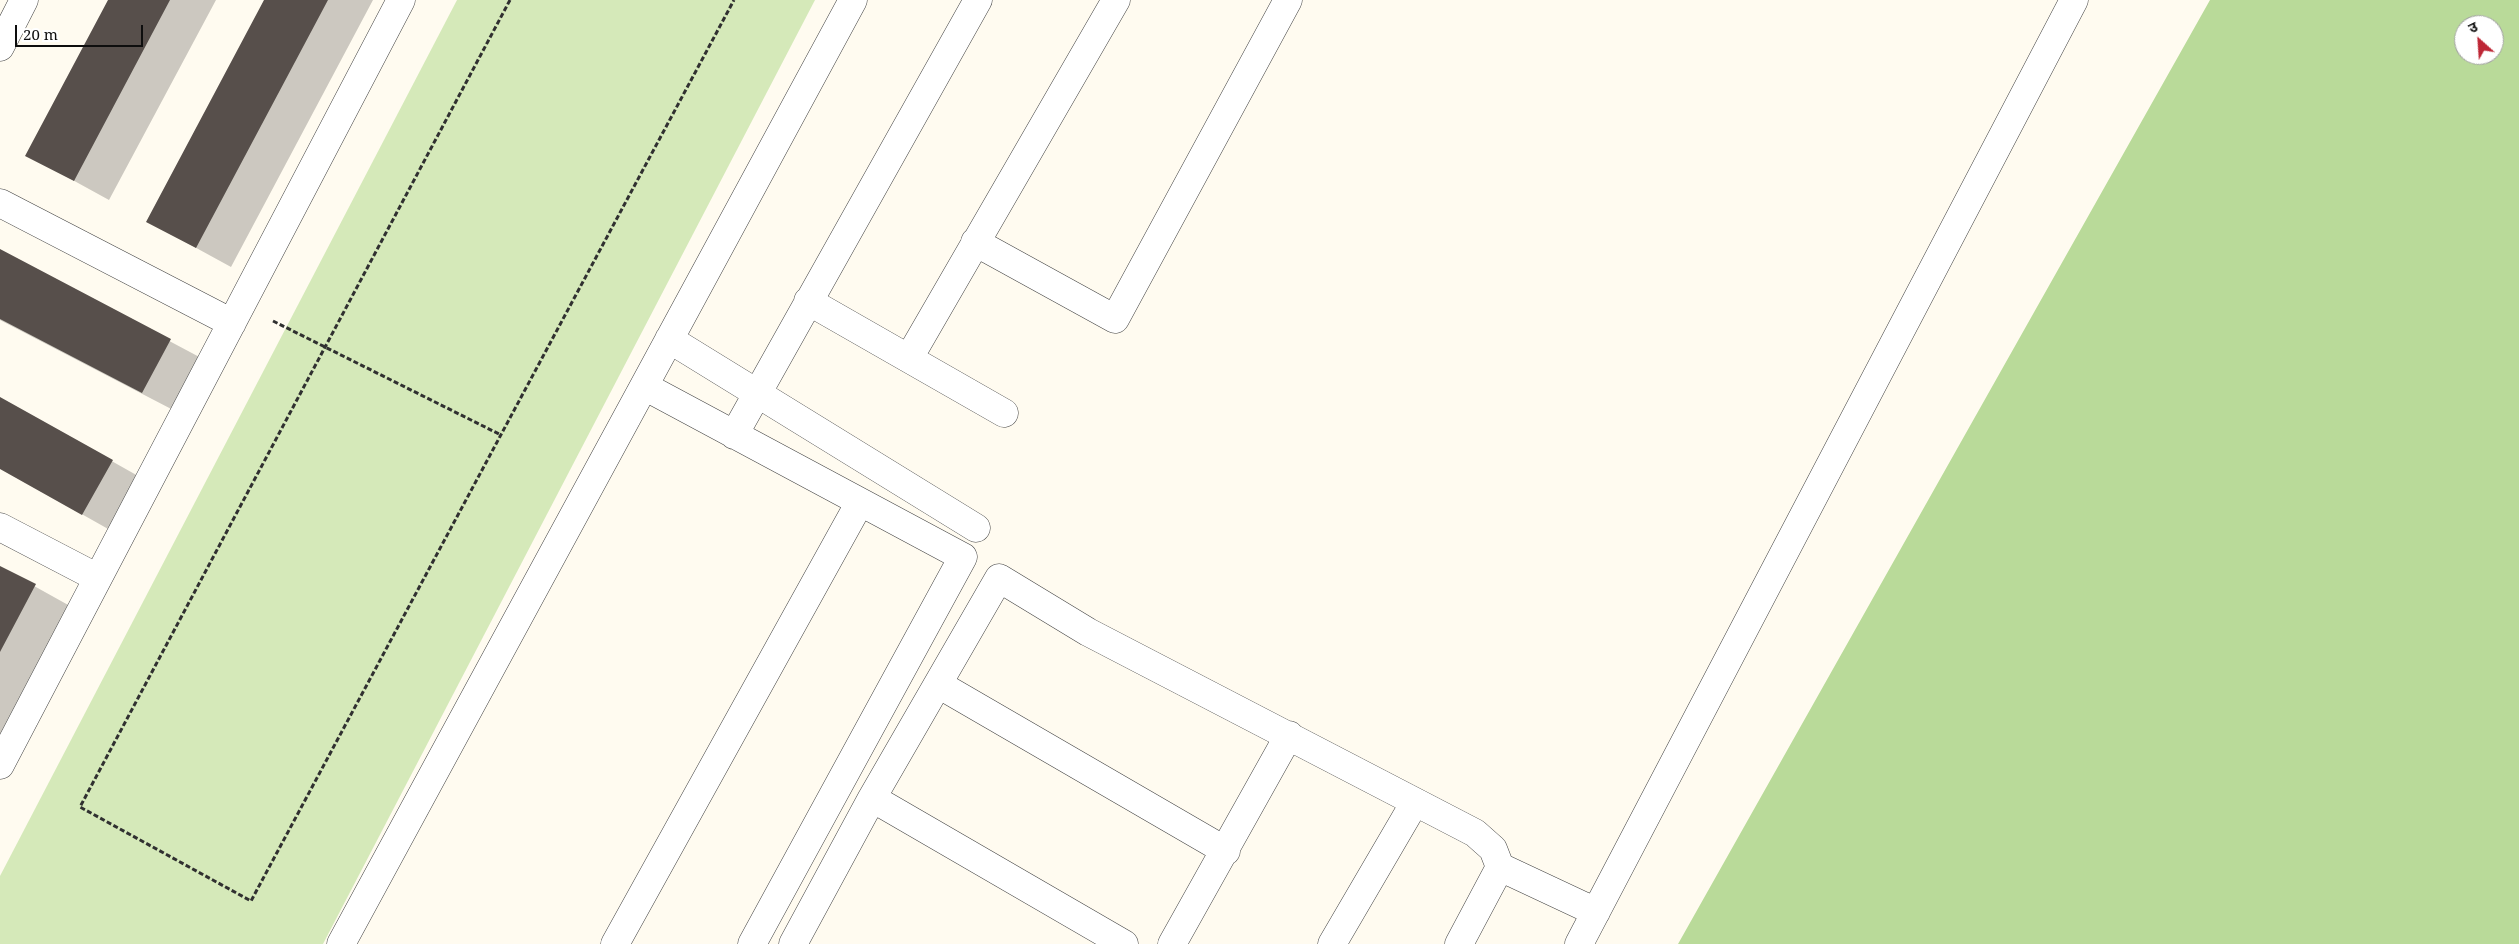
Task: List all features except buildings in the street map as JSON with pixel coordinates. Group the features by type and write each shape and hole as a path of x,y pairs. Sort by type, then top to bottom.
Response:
{"street":[{"path":"0,47 24,0"},
{"path":"0,765 401,0"},
{"path":"342,944 853,0"},
{"path":"734,435 978,0"},
{"path":"908,358 1116,0"},
{"path":"975,242 1115,319 1288,0"},
{"path":"1579,944 2074,0"},
{"path":"0,203 236,314"},
{"path":"808,301 1004,414"},
{"path":"669,339 976,528"},
{"path":"644,386 963,557 752,944"},
{"path":"614,944 860,502"},
{"path":"0,528 98,578"},
{"path":"793,944 872,798 1000,578 1088,632 1289,734 1474,833 1493,849 1500,867 1596,912"},
{"path":"938,684 1226,851"},
{"path":"1172,944 1226,851 1289,734"},
{"path":"872,798 1124,944"},
{"path":"1332,944 1414,802"},
{"path":"1459,944 1500,867"}],"path":[{"path":"510,0 80,807 251,901 734,0"},
{"path":"236,314 325,347 501,435"}],"green space":[{"path":"457,0 815,0 323,944 0,944 0,876"},
{"path":"2210,0 2519,0 2519,944 1678,944"}]}
